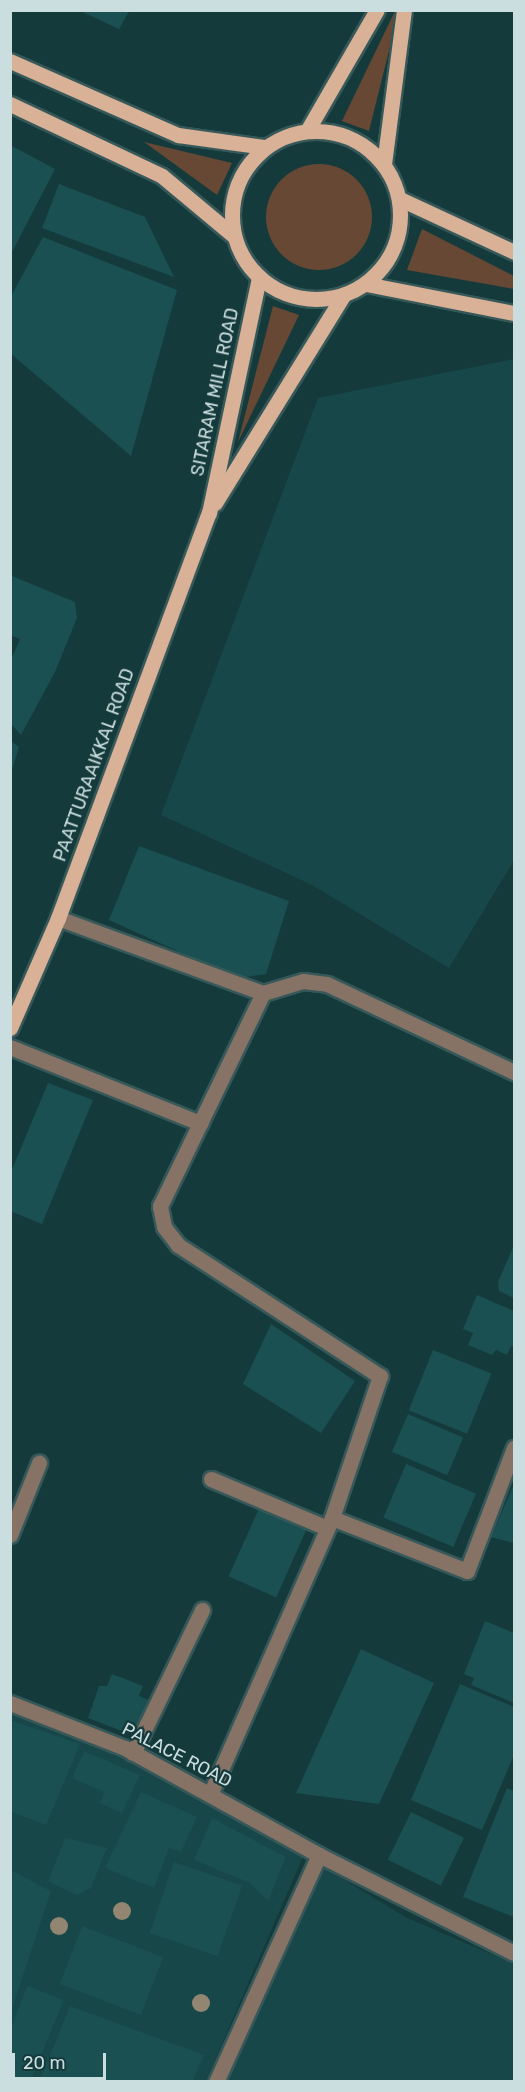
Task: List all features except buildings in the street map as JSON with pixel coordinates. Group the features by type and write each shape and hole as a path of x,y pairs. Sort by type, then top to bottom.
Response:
{"main road":[{"path":"306,130 377,10"},
{"path":"384,164 404,10"},
{"path":"10,61 178,135 265,147"},
{"path":"10,104 162,177 234,236"},
{"path":"306,130 336,132 354,140 384,164 400,199 401,223 395,246 384,267 366,284 342,297 313,301 284,294 259,278 243,259 234,236 232,211 236,187 248,165 265,147 285,136 306,130"},
{"path":"400,199 514,252"},
{"name":"SITARAM MILL ROAD","path":"209,513 259,278"},
{"path":"366,284 514,313"},
{"path":"209,513 342,297"},
{"name":"PAATTURAAIKKAL ROAD","path":"10,1028 58,918 209,513"}],"street":[{"path":"58,918 263,993 303,981 327,984 514,1072"},
{"path":"210,1794 330,1523 380,1376 178,1245 164,1227 160,1206 263,993"},
{"path":"10,1047 200,1123"},
{"path":"211,1479 467,1571 514,1448"},
{"path":"10,1534 39,1463"},
{"path":"134,1753 202,1610"},
{"name":"PALACE ROAD","path":"10,1702 134,1753 319,1855 514,1953"},
{"path":"216,2082 319,1855"}],"shaded area":[{"path":"395,11 399,11 369,131 342,121"},
{"path":"144,142 232,163 217,195"},
{"path":"319,164 339,168 356,180 368,197 372,217 368,237 356,254 339,266 319,270 299,266 282,254 270,237 266,217 270,197 282,180 299,168"},
{"path":"422,229 514,276 514,289 407,270"},
{"path":"273,306 299,315 238,442"},
{"path":"514,359 514,860 449,968 312,885 161,815 318,398"},
{"path":"10,1713 118,1754 305,1852 206,2081 11,2081"},
{"path":"325,1868 405,1917 514,1964 514,2081 224,2082"}]}
